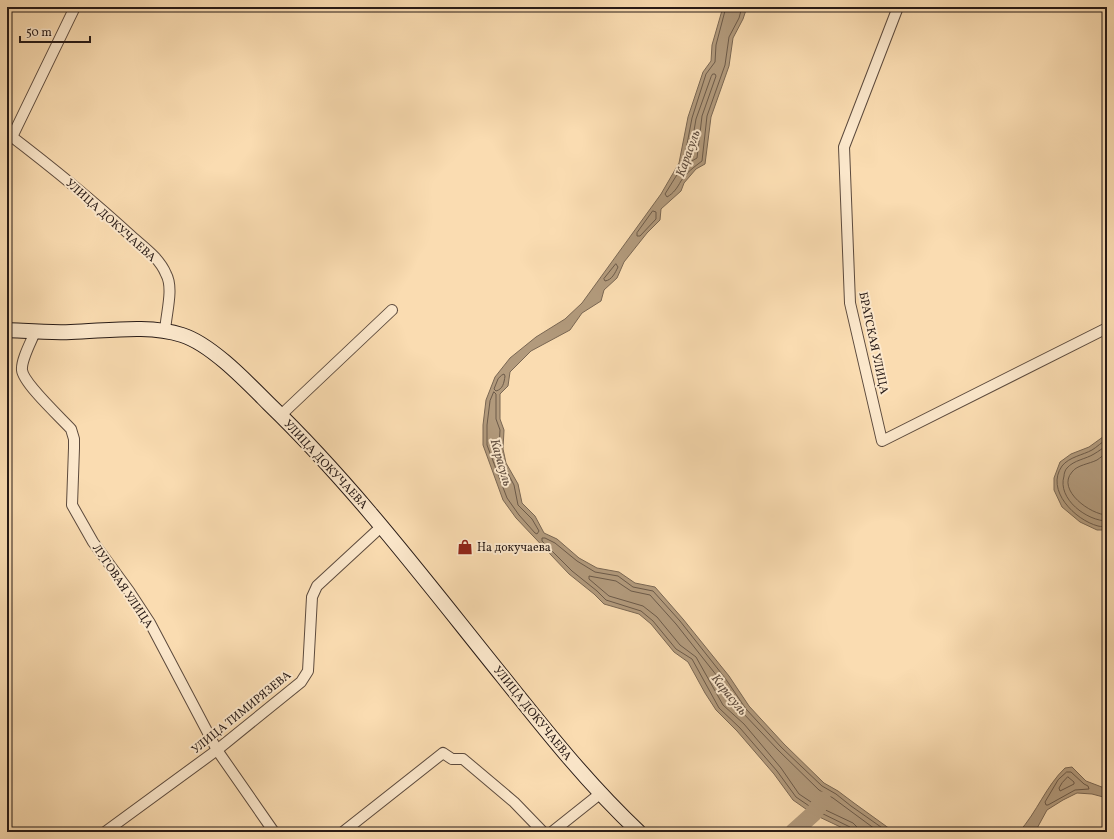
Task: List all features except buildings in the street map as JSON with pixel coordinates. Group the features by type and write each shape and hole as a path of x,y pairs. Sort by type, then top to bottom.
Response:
{"main road":[{"path":"7,330 68,332 137,329 165,330"},
{"name":"УЛИЦА ДОКУЧАЕВА","path":"165,330 182,334 196,340 208,348 249,384 281,415 346,484 382,526 540,724 601,794 639,832"}],"street":[{"path":"9,135 75,7"},
{"name":"БРАТСКАЯ УЛИЦА","path":"898,7 844,147 850,303 882,441 1107,328"},
{"name":"УЛИЦА ДОКУЧАЕВА","path":"9,135 111,217 161,265 167,274 170,284 165,330"},
{"path":"281,415 392,310"},
{"name":"ЛУГОВАЯ УЛИЦА","path":"35,332 25,356 22,370 27,381 71,430 74,439 72,505 93,542 129,590 150,623 216,750 274,832"},
{"name":"УЛИЦА ТИМИРЯЗЕВА","path":"106,832 216,750 301,682 308,671 312,597 317,586 382,526"},
{"path":"343,832 443,753 452,759 463,759 514,802 543,832"},
{"path":"552,832 601,794"}],"water":[{"name":"Карасуль","path":"723,7 747,7 743,19 733,38 729,66 711,117 705,164 696,169 684,183 681,191 661,209 660,220 647,233 624,262 617,278 604,290 601,301 582,313 570,330 531,351 510,372 508,386 500,394 500,419 504,430 503,449 506,463 518,484 522,503 535,516 544,533 557,539 579,558 597,568 619,572 635,583 655,587 729,676 749,706 784,744 824,783 838,791 890,829 898,832 851,832 813,814 793,800 774,774 737,731 716,710 688,662 674,652 651,624 639,614 604,604 569,574 516,518 503,500 483,445 483,425 486,400 495,377 510,358 536,337 565,319 582,303 661,194 679,163 688,117 703,72 711,61 712,45"},
{"path":"1107,434 1107,530 1097,530 1080,522 1062,507 1054,490 1054,478 1060,462 1071,454 1089,447"},
{"path":"1072,767 1086,781 1107,789 1107,798 1092,794 1077,793 1047,810 1035,832 1019,832 1058,775 1065,768"}],"waterway":[{"path":"793,832 813,814 823,800"}],"place":[{"name":"На докучаева","path":"465,547"}]}
